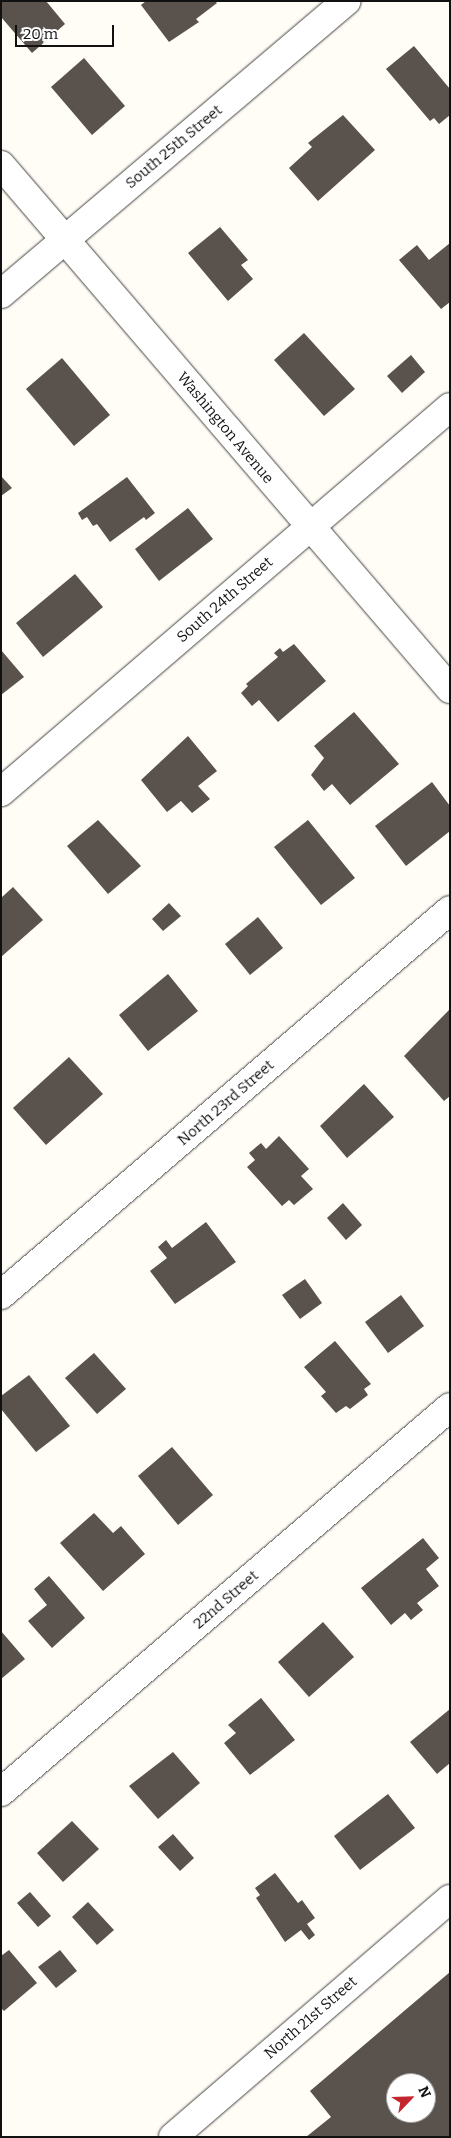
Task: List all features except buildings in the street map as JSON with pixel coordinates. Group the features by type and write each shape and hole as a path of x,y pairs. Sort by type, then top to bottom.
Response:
{"street":[{"name":"South 25th Street","path":"1,294 347,1"},
{"name":"Washington Avenue","path":"1,165 309,527 450,689"},
{"name":"South 24th Street","path":"1,792 450,407"},
{"name":"North 23rd Street","path":"1,1296 450,910"},
{"name":"22nd Street","path":"1,1792 450,1407"},
{"name":"North 21st Street","path":"173,2137 450,1899"}]}
